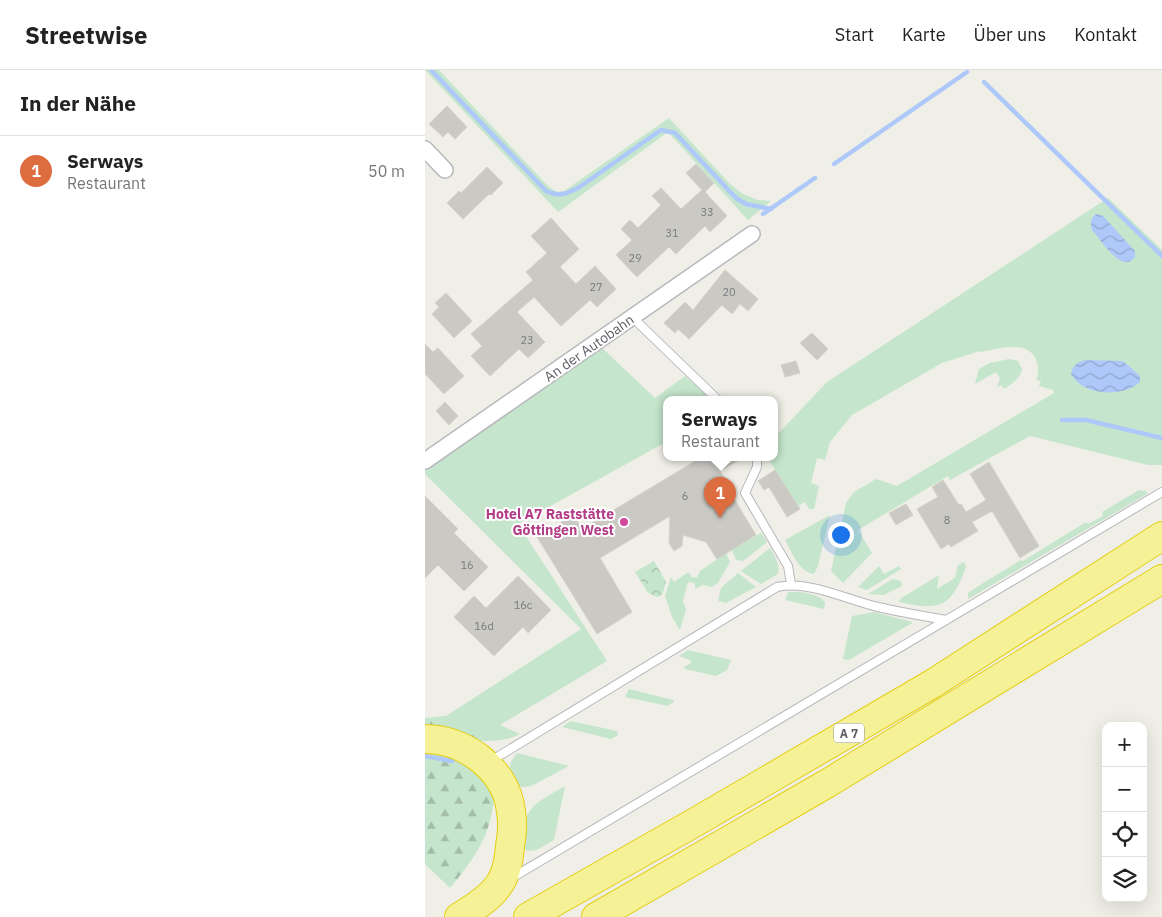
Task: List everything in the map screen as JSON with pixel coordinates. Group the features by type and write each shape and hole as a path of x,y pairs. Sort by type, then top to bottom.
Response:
{"highway":[{"name":"A 7","path":"528,917 932,684 1162,536"},
{"name":"A 7","path":"596,917 828,783 1162,579"},
{"path":"425,739 436,739 458,745 486,763 498,777 506,793 511,810 510,851 506,868 498,886 459,917"}],"street":[{"path":"425,149 445,170"},
{"name":"An der Autobahn","path":"425,461 752,234"}],"lane":[{"path":"633,317 714,396"},
{"path":"757,461 757,466 745,493 788,566 791,584"},
{"path":"498,886 1162,492"},
{"path":"486,763 777,587 791,584 820,590 876,607 946,620"}],"green space":[{"path":"425,70 439,70 547,185 556,192 564,191 669,118 730,184 743,194 758,200 771,201 748,220 668,132 558,212"},
{"path":"1108,198 1162,250 1162,465 1148,465 1030,436 950,480 948,476 858,530 872,553 843,583 831,571 846,503 854,492 876,479 897,486 1054,393 1053,390 1039,386 1041,381 1036,380 1038,366 1036,360 1026,349 1019,347 980,351 942,363 852,415 830,442 825,460 817,458 811,483 819,486 814,509 809,509 805,502 798,506 770,461 778,461 778,434 827,382"},
{"path":"601,347 655,398 685,376 708,396 663,396 663,444 518,524 607,661 500,725 520,734 510,738 478,741 481,737 440,732 446,716 581,629 425,474 425,469"},
{"path":"1009,359 1018,361 1022,369 1018,378 1010,385 1004,389 1001,385 997,388 1000,378 996,372 975,384 979,369 990,363"},
{"path":"1139,490 1146,491 1147,494 968,599 968,593 980,585 1086,522 1088,524 1103,516 1102,512"},
{"path":"830,515 818,566 814,574 800,566 785,540"},
{"path":"761,533 767,542 743,561 736,560 732,550"},
{"path":"770,548 778,563 778,574 761,584 741,571"},
{"path":"726,553 730,562 718,583 712,587 703,585 695,589 695,583 688,582 683,601 686,609 680,630 672,617 665,596 671,577 674,582 687,573 690,573 691,577 697,578 700,571"},
{"path":"654,561 666,582 662,595 657,597 648,593 635,572"},
{"path":"964,562 966,567 955,591 942,603 934,606 925,606 899,602 900,599 939,575 937,589 955,578 958,565"},
{"path":"879,566 884,574 899,566 901,569 867,590 858,587"},
{"path":"738,573 756,587 726,603 718,601 721,588"},
{"path":"893,579 901,581 902,586 884,595 868,594"},
{"path":"788,592 802,592 818,596 825,602 824,609 785,600"},
{"path":"874,612 912,623 849,660 843,659 852,616"},
{"path":"688,650 731,660 727,670 716,676 685,669 684,667 691,663 690,660 679,656"},
{"path":"629,689 673,700 674,702 667,706 625,697"},
{"path":"446,716 440,732 481,736 465,760 485,782 494,801 486,834 481,844 450,888 425,864 425,718"},
{"path":"571,721 617,731 618,735 611,739 562,727"},
{"path":"517,753 569,766 531,786 515,788 508,776 511,762"},
{"path":"565,786 554,840 538,849 526,850 522,847 527,815 537,803"}],"water":[{"path":"1096,214 1103,216 1135,251 1135,257 1130,261 1124,262 1106,248 1092,230 1091,222"},
{"path":"1086,360 1123,361 1140,376 1140,382 1123,391 1113,392 1103,392 1084,387 1071,374 1076,364"}],"building":[{"path":"447,106 467,127 455,139 448,132 443,137 429,124"},
{"path":"696,164 714,183 705,192 727,216 710,232 705,226 676,254 669,247 637,277 616,255 632,240 621,229 630,220 638,228 661,205 652,196 661,188 681,209 702,190 686,173"},
{"path":"487,167 503,183 463,219 447,203 459,191 461,193"},
{"path":"551,218 579,249 560,267 576,284 595,266 616,289 597,307 590,300 561,326 534,297 517,312 545,342 528,358 519,349 490,376 471,356 482,346 471,334 533,280 526,272 547,253 531,236"},
{"path":"725,270 758,299 748,311 740,304 732,314 722,305 689,339 678,329 675,333 664,323 685,302 693,310"},
{"path":"446,293 472,321 454,338 432,314 439,307 435,303"},
{"path":"812,333 828,349 817,360 800,343"},
{"path":"425,344 433,352 438,348 464,376 444,394 425,374"},
{"path":"796,361 800,373 785,377 781,365"},
{"path":"445,402 458,416 449,425 436,411"},
{"path":"695,461 737,461 720,471 726,481 724,482 756,535 717,559 706,542 683,535 682,546 674,551 669,543 670,516 600,558 632,612 597,634 537,537 573,515 582,529"},
{"path":"989,462 1039,546 1020,558 992,511 972,522 978,531 951,547 949,544 941,549 917,509 938,497 932,487 943,480 959,505 961,504 966,512 986,500 970,474"},
{"path":"775,470 800,509 787,517 769,487 764,490 758,481"},
{"path":"425,496 458,529 454,533 488,567 464,591 438,565 425,578"},
{"path":"906,504 913,515 896,525 889,513"},
{"path":"518,576 551,610 528,633 523,627 494,656 454,617 474,596 486,608"}],"waterway":[{"path":"431,70 550,193 562,194 578,188 661,130 675,133 736,198 746,204 771,209"},
{"path":"834,164 967,72"},
{"path":"984,82 1162,256"},
{"path":"763,214 815,178"},
{"path":"1062,420 1086,420 1162,438"},
{"path":"425,756 452,761"}],"place":[{"name":"Serways","path":"720,518"},
{"name":"Hotel A7 Raststätte Göttingen West","path":"624,522"}]}
